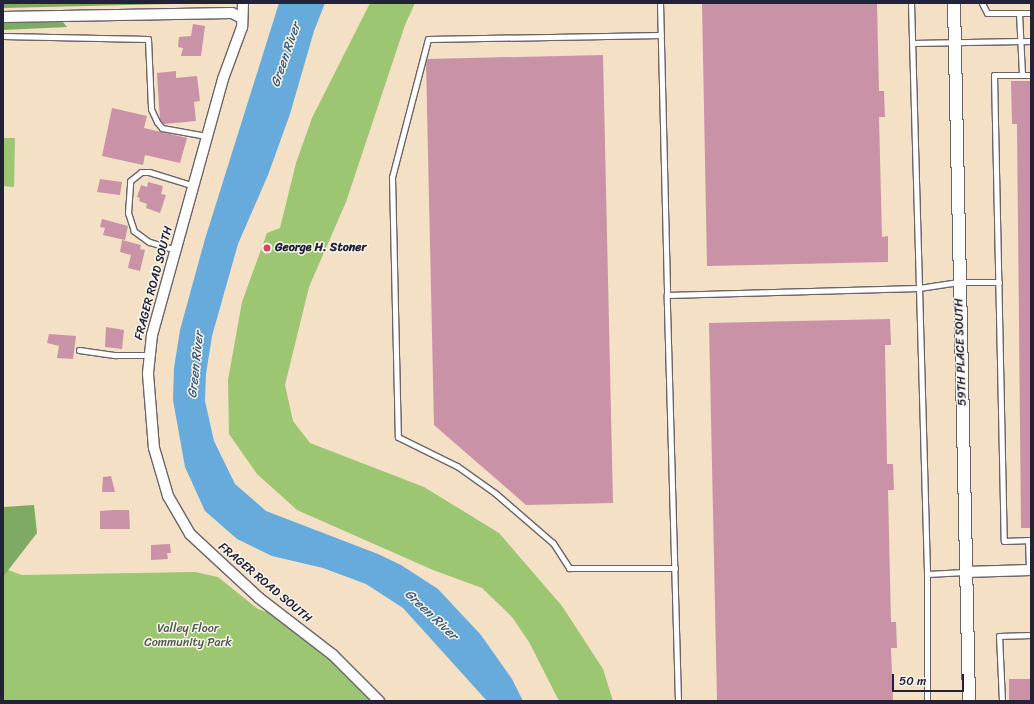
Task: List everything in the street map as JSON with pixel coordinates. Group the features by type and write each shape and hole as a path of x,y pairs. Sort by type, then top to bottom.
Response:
{"street":[{"name":"FRAGER ROAD SOUTH","path":"243,3 240,17 242,27 206,136 194,186 152,335 149,355 149,412 154,448 166,491 182,523 209,554 259,598 333,655 379,701"},
{"name":"59TH PLACE SOUTH","path":"954,3 965,572 969,701"},
{"path":"3,17 232,13 240,17"},
{"path":"965,572 1030,570"}],"lane":[{"path":"660,3 678,701"},
{"path":"912,3 926,574 927,701"},
{"path":"982,3 987,13 1031,13"},
{"path":"1019,13 1022,75"},
{"path":"661,35 428,39 392,177 398,437 457,466 495,494 553,543 569,568 675,568"},
{"path":"3,36 148,38 151,109 157,122 162,128 206,136"},
{"path":"912,43 1031,41"},
{"path":"1030,570 1030,540 1004,541 994,75 1031,74"},
{"path":"176,250 149,242 134,231 128,213 130,181 141,172 149,172 194,186"},
{"path":"667,295 919,288 959,282 999,282"},
{"path":"79,350 116,355 149,355"},
{"path":"926,574 965,572"},
{"path":"1002,701 999,636 1031,635"}],"green space":[{"path":"3,3 213,3 3,8"},
{"path":"370,3 415,3 405,25 346,202 309,287 285,385 293,421 310,443 424,487 499,533 562,606 603,669 613,701 559,701 529,642 512,617 482,588 433,570 297,510 257,474 229,434 228,380 242,302 267,233 280,228 296,163 312,118"},
{"path":"63,22 67,27 3,30 3,23"},
{"path":"3,138 15,138 14,187 3,186"},
{"path":"34,505 37,533 3,577 3,507"},
{"name":"Valley Floor Community Park","path":"3,568 22,575 195,572 218,577 258,609 278,616 327,654 376,701 3,701"}],"water":[{"name":"Green River","path":"279,3 325,3 314,31 290,114 268,175 238,244 212,336 206,374 205,401 214,441 235,484 266,511 378,554 401,565 438,589 481,635 512,679 523,701 487,701 403,608 366,584 323,568 272,556 237,539 205,511 185,467 173,400 174,368 180,330 205,239"}],"building":[{"path":"702,3 877,3 879,91 884,91 885,117 879,117 882,237 888,236 888,262 707,266"},
{"path":"193,24 205,26 201,56 181,56 183,48 178,47 179,37 191,36"},
{"path":"603,55 613,503 526,505 434,425 426,63 427,59"},
{"path":"176,71 176,78 197,76 200,101 194,102 196,121 164,124 160,120 157,73"},
{"path":"1011,81 1031,81 1031,528 1021,528 1017,124 1012,124"},
{"path":"112,108 147,116 144,128 187,138 180,163 145,155 143,165 102,156"},
{"path":"100,179 122,182 120,195 97,192"},
{"path":"148,182 163,186 161,194 166,195 160,213 146,208 147,204 139,201 140,198 137,197 141,185 147,187"},
{"path":"102,219 128,226 125,240 103,235 105,228 100,227"},
{"path":"122,240 141,245 140,249 145,250 140,271 128,268 131,255 120,252"},
{"path":"890,319 891,345 885,345 887,464 893,464 894,490 888,490 891,622 896,622 897,648 891,648 893,701 717,701 709,323"},
{"path":"106,327 124,330 122,349 105,347"},
{"path":"49,334 76,336 73,359 57,358 59,346 47,343"},
{"path":"111,476 115,492 102,492 103,477"},
{"path":"129,510 130,529 100,529 100,511"},
{"path":"170,544 171,553 167,553 168,559 151,560 151,545"},
{"path":"1009,679 1031,679 1031,701 1009,701"}],"place":[{"name":"George H. Stoner","path":"267,248"}]}
